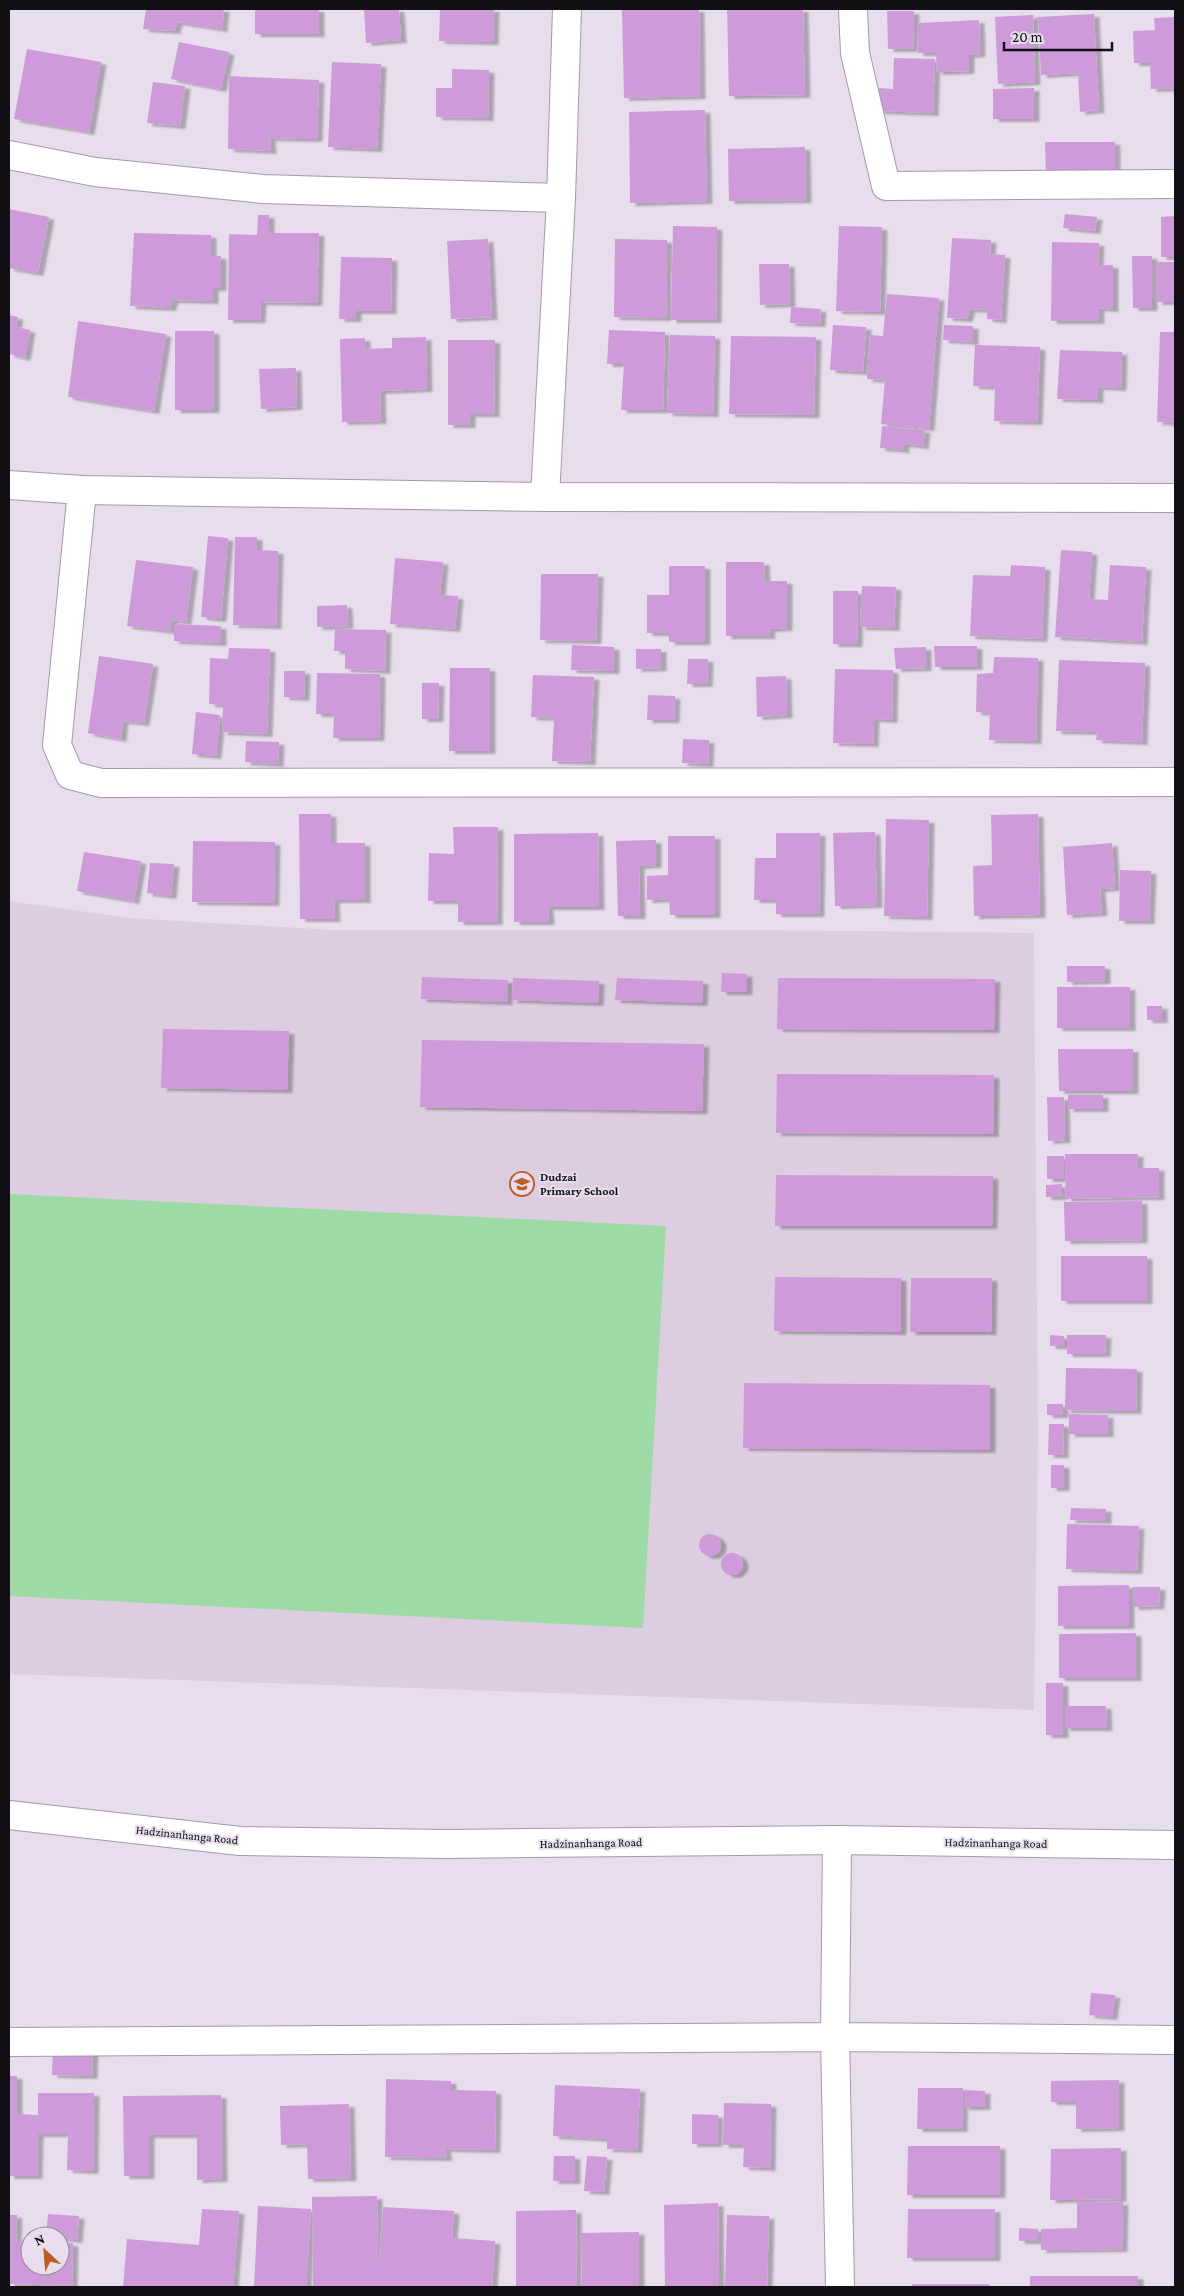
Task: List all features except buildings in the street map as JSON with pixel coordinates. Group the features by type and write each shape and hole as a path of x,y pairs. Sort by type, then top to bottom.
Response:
{"street":[{"path":"545,497 561,198 567,9"},
{"path":"853,9 854,53 886,186 1175,184"},
{"path":"9,155 95,172 263,189 561,198"},
{"path":"9,485 82,490 545,497 1175,498"},
{"path":"82,490 57,745 70,775 101,782 1175,782"},
{"name":"Hadzinanhanga Road","path":"9,1815 240,1842 446,1844 837,1840 1175,1845"},
{"path":"837,1840 835,2038 840,2287"},
{"path":"9,2042 835,2038 1175,2040"}],"shaded area":[{"name":"Dudzai Primary School","path":"9,901 129,918 333,930 754,930 1034,933 1038,1436 1034,1710 9,1674"}],"green space":[{"path":"9,1194 666,1226 643,1628 9,1596"}],"place":[{"name":"Dudzai Primary School","path":"522,1184"}]}
